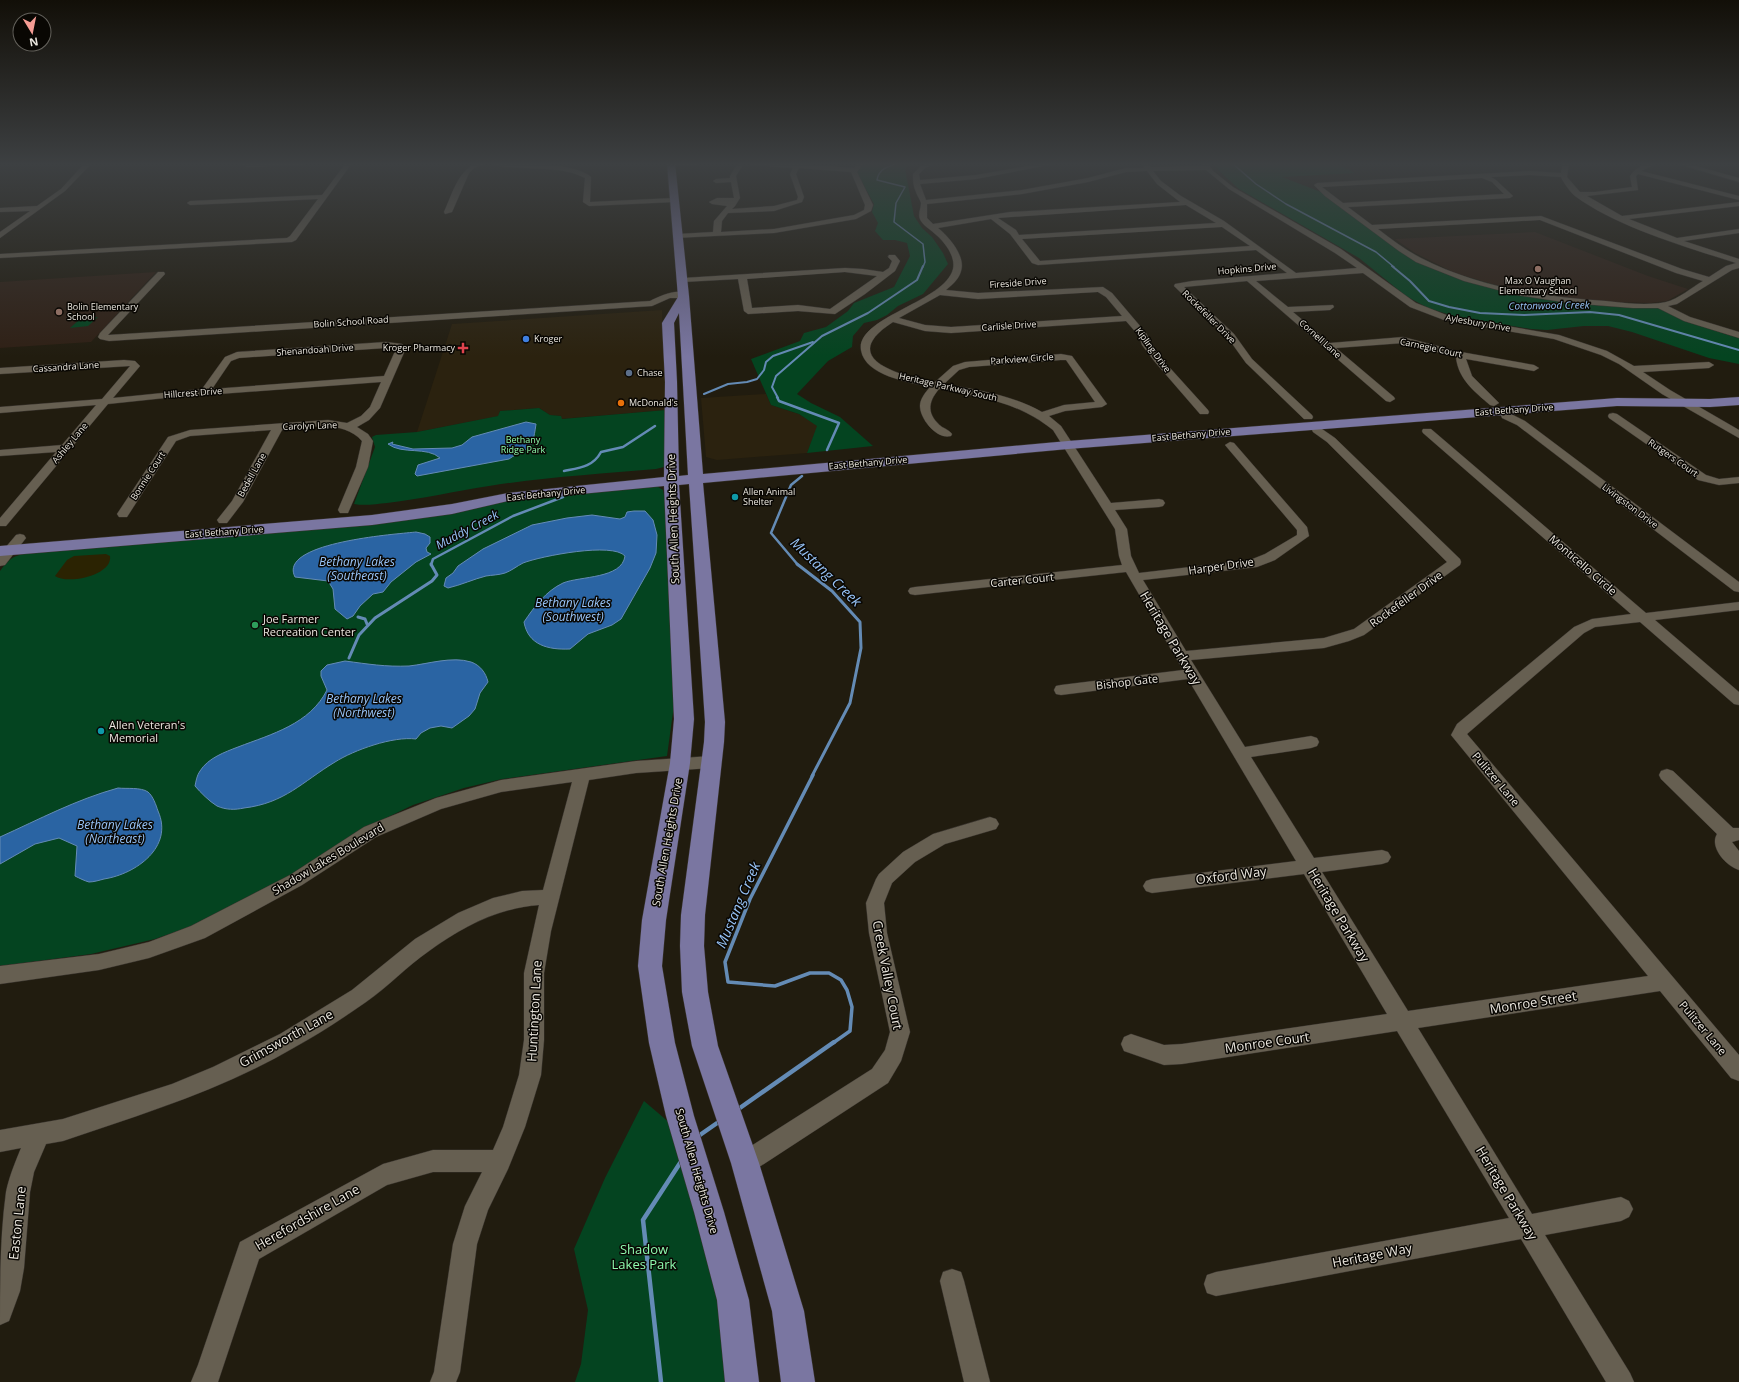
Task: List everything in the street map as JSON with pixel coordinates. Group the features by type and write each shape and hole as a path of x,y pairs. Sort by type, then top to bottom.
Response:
{"main road":[{"path":"677,227 687,330 694,428 695,474 715,722 712,762 693,915 692,946 695,992 705,1046 742,1156 788,1311 798,1382"},
{"name":"South Allen Heights Drive","path":"684,295 668,323 671,382 671,476 676,592 684,719 680,764 654,920 650,966 662,1043 680,1116 733,1300 742,1382"},
{"path":"676,310 681,313 684,326 687,330"},
{"path":"671,382 690,381"},
{"name":"East Bethany Drive","path":"1065,441 1155,438 1312,421 1499,406 1611,395 1673,396 1739,392"},
{"name":"East Bethany Drive","path":"1499,406 1617,402 1739,401"},
{"name":"East Bethany Drive","path":"6,548 223,520 410,503 522,485 695,474 1065,441 1218,424 1312,421"},
{"path":"1155,438 1155,435 1161,433 1218,424"},
{"name":"East Bethany Drive","path":"6,548 372,520 446,510 508,497 671,476"},
{"path":"214,533 223,520"},
{"path":"676,592 705,588"}],"street":[{"path":"0,236 12,227"},
{"path":"0,256 289,240 293,238 301,227"},
{"path":"717,227 717,233"},
{"path":"678,236 717,233 774,232 800,227"},
{"name":"Heritage Parkway South","path":"932,227 942,235 955,256 958,264 955,275 938,292 873,332 867,339 865,352 867,357 876,365 897,376 1009,400 1029,408 1042,415 1057,428 1065,441"},
{"path":"1005,227 1018,238 1034,261 1038,263 1258,248"},
{"path":"1018,238 1183,227"},
{"path":"1226,227 1258,248 1294,275"},
{"name":"Aylesbury Drive","path":"1298,227 1338,251 1400,297 1427,311 1447,318 1476,324 1522,330 1566,340 1604,353 1739,435"},
{"path":"1373,227 1401,249 1419,260 1451,273 1498,287 1574,301 1624,305 1659,305 1674,302 1739,263"},
{"path":"1566,227 1679,271 1710,280"},
{"path":"1645,227 1739,263"},
{"path":"1678,240 1739,231"},
{"path":"742,276 748,311 798,308 832,312 862,292 892,269 896,262 892,257"},
{"path":"683,280 845,270 863,271 884,275"},
{"name":"Hopkins Drive","path":"1179,284 1365,270"},
{"name":"Bolin School Road","path":"161,274 103,335 103,337 109,338 648,303 659,301 668,296 684,295"},
{"name":"Cornell Lane","path":"1250,279 1390,399"},
{"name":"Rockefeller Drive","path":"1179,284 1231,336 1249,361 1312,421 1316,430 1331,440 1456,562 1370,625 1344,638 1324,642 1182,656"},
{"name":"Fireside Drive","path":"938,292 978,296 1100,289"},
{"name":"Kipling Drive","path":"1100,289 1109,295 1143,335 1147,345 1158,360 1204,412"},
{"path":"1659,305 1687,319 1739,335"},
{"path":"1287,310 1330,307"},
{"name":"Carlisle Drive","path":"892,319 924,328 951,330 1128,318"},
{"name":"Carnegie Court","path":"1327,346 1403,340 1461,355 1534,368"},
{"name":"Shenandoah Drive","path":"205,392 228,359 233,356 398,345 401,348 387,380"},
{"name":"Livingston Drive","path":"1461,355 1460,362 1468,378 1476,388 1499,406 1506,416 1521,423 1739,588"},
{"name":"Parkview Circle","path":"938,385 952,371 971,364 1061,357 1069,358 1102,404 1064,408 1042,415"},
{"name":"Cassandra Lane","path":"0,371 132,363"},
{"name":"Ashley Lane","path":"2,524 134,368 135,364 132,363"},
{"path":"1632,369 1709,365"},
{"path":"350,426 365,418 375,408 387,380"},
{"name":"Hillcrest Drive","path":"0,410 106,402 165,395 387,380"},
{"path":"938,385 926,400 926,410 932,422 940,432 947,434"},
{"name":"Rutgers Court","path":"1613,416 1702,478 1719,482 1739,480"},
{"name":"Carolyn Lane","path":"174,438 190,433 278,427 328,424 350,426 357,430 368,441 363,466 344,510"},
{"name":"Bedell Lane","path":"223,520 238,502 278,427"},
{"name":"Monticello Circle","path":"1427,431 1739,700"},
{"name":"Bonnie Court","path":"122,514 174,438"},
{"name":"Heritage Parkway","path":"1065,441 1125,538 1125,554 1132,572 1621,1382"},
{"name":"Harper Drive","path":"1132,572 1252,564 1270,557 1303,536 1303,530 1230,445"},
{"path":"0,453 66,448"},
{"path":"1107,507 1159,503"},
{"name":"Carter Court","path":"915,591 1132,572"},
{"name":"Pulitzer Lane","path":"1739,606 1642,616 1592,623 1579,630 1463,728 1459,734 1739,1071"},
{"name":"Bishop Gate","path":"1061,690 1193,674"},
{"path":"1241,753 1311,742"},
{"name":"Shadow Lakes Boulevard","path":"0,975 99,962 149,950 198,932 296,880 370,832 401,817 436,804 501,786 582,776 636,767 712,762"},
{"path":"1667,775 1734,835"},
{"name":"Huntington Lane","path":"443,1382 447,1372 465,1244 477,1206 500,1161 514,1127 530,1075 534,1040 534,973 566,834 582,776"},
{"name":"Creek Valley Court","path":"742,1156 880,1076 894,1054 900,1032 878,933 875,904 885,879 909,857 939,839 990,824"},
{"path":"1734,835 1724,838 1723,845 1739,863"},
{"name":"Oxford Way","path":"1152,886 1382,857"},
{"name":"Grimsworth Lane","path":"0,1141 38,1136 63,1130 133,1108 221,1074 287,1041 359,996 422,945 465,919 493,906 522,899 551,897"},
{"name":"Monroe Street","path":"1403,1022 1664,982"},
{"name":"Monroe Court","path":"1132,1044 1164,1055 1182,1054 1403,1022"},
{"name":"Easton Lane","path":"0,1312 8,1291 12,1268 18,1192 23,1172 38,1136"},
{"name":"Herefordshire Lane","path":"204,1382 249,1251 383,1175 433,1160 500,1161"},
{"name":"Heritage Way","path":"1216,1284 1621,1209"},
{"path":"952,1281 977,1382"}],"shaded area":[{"name":"Max O Vaughan Elementary School","path":"1535,232 1648,276 1688,289 1667,301 1650,303 1589,301 1536,293 1492,284 1455,273 1415,253 1395,239"},
{"name":"Bolin Elementary School","path":"156,272 91,342 0,348 0,282"},
{"path":"662,310 666,410 561,419 561,416 550,415 539,408 500,411 499,416 417,432 452,324"},
{"path":"766,394 771,405 799,414 818,426 807,453 717,460 706,457 701,398"}],"green space":[{"path":"876,227 922,227 932,237 943,253 948,264 923,294 898,306 887,315 877,320 864,323 853,336 852,347 828,361 797,394 811,403 840,417 873,446 807,453 817,426 799,414 771,405 751,359 800,341 804,333 826,327 848,311 854,303 894,287 910,256 907,243 895,240 883,240 875,231"},
{"path":"1306,227 1368,227 1389,243 1428,266 1533,296 1656,307 1685,320 1728,335 1739,337 1739,364 1709,358 1632,332 1608,326 1584,326 1547,330 1531,329 1454,316 1428,308 1406,296 1359,258"},
{"path":"98,317 88,326 70,328 80,319"},
{"name":"Bethany Ridge Park","path":"539,408 550,415 561,416 562,419 666,410 666,465 656,469 510,483 387,503 366,505 354,504 375,447 372,437 376,435 417,432 498,416 500,411"},
{"path":"655,485 663,490 665,501 675,698 667,756 502,779 464,788 413,805 361,830 275,885 192,926 155,939 91,954 0,966 0,571 12,558 28,553 390,520 518,499"},
{"name":"Shadow Lakes Park","path":"644,1101 671,1124 717,1293 727,1382 575,1382 581,1364 588,1310 574,1249 605,1178"}],"sand":[{"path":"106,554 110,556 109,563 97,573 79,579 61,579 55,576 67,560 74,556"}],"water":[{"path":"526,422 536,424 535,434 531,445 509,459 417,476 415,474 418,465 440,458 435,454 428,452 400,449 388,444 393,442 392,444 413,449 452,448 462,445 472,437"},
{"name":"Bethany Lakes (Southwest)","path":"645,511 653,520 657,535 656,553 650,568 621,619 612,625 588,634 570,649 547,647 540,644 530,636 526,630 524,622 541,600 557,586 570,581 599,576 616,569 622,563 625,556 618,552 592,550 560,554 523,563 503,574 486,576 448,588 444,586 446,578 453,573 458,566 483,549 532,525 592,515 620,519 625,517 627,512"},
{"name":"Bethany Lakes (Southeast)","path":"416,532 430,537 430,543 426,548 427,552 431,554 416,562 391,582 383,592 373,594 360,606 353,616 347,619 335,609 333,589 328,581 295,577 294,565 304,555 321,548 365,538"},
{"name":"Bethany Lakes (Northwest)","path":"448,660 464,660 474,663 480,667 488,682 480,693 475,709 469,716 452,728 441,726 430,728 421,733 416,739 385,742 352,753 335,762 292,791 271,802 241,809 230,809 217,806 202,794 195,786 199,773 207,762 228,751 277,732 300,720 320,702 327,690 321,676 321,671 327,665 345,661 377,665 409,666"},
{"name":"Bethany Lakes (Northeast)","path":"118,788 138,789 148,792 153,798 162,824 161,836 156,847 149,857 139,865 116,876 87,882 75,876 77,846 59,838 35,844 0,864 0,837 72,804"}],"waterway":[{"name":"Mustang Creek","path":"901,227 923,244 925,262 923,267"},
{"name":"Cottonwood Creek","path":"1330,227 1376,252 1394,267"},
{"name":"Mustang Creek","path":"778,398 772,387 776,376 822,336 868,313 917,280 923,266"},
{"name":"Cottonwood Creek","path":"1392,266 1410,281 1429,301 1449,307 1480,313 1524,315 1590,312 1619,315 1739,350"},
{"name":"Muddy Creek","path":"704,394 728,384 747,382 757,379 764,370 766,362 773,356 813,342"},
{"name":"Mustang Creek","path":"777,397 779,401 839,423 827,450"},
{"name":"Muddy Creek","path":"564,471 580,468 590,464 601,452 623,447 655,426"},
{"name":"Mustang Creek","path":"797,564 771,533 791,485 802,476"},
{"name":"Muddy Creek","path":"431,564 433,559 513,516 563,497"},
{"name":"Muddy Creek","path":"349,658 359,635 375,618 432,581 437,575 431,564"},
{"name":"Mustang Creek","path":"797,564 832,591 860,622 861,648 850,703 812,776"},
{"name":"Muddy Creek","path":"358,617 365,619 367,624"},
{"name":"Mustang Creek","path":"813,775 750,899 725,962 728,982 775,986 810,973 829,973 841,980 847,990 852,1007 850,1031 833,1043"},
{"name":"Mustang Creek","path":"737,1110 834,1042"},
{"name":"Mustang Creek","path":"697,1137 720,1121"},
{"name":"Mustang Creek","path":"661,1382 643,1220 682,1160"}],"place":[{"name":"Max O Vaughan Elementary School","path":"1538,269"},
{"name":"Bolin Elementary School","path":"59,312"},
{"name":"Kroger","path":"526,339"},
{"name":"Kroger Pharmacy","path":"463,348"},
{"name":"Chase","path":"629,373"},
{"name":"McDonald's","path":"621,403"},
{"name":"Allen Animal Shelter","path":"735,497"},
{"name":"Joe Farmer Recreation Center","path":"255,625"},
{"name":"Allen Veteran's Memorial","path":"101,731"}]}
